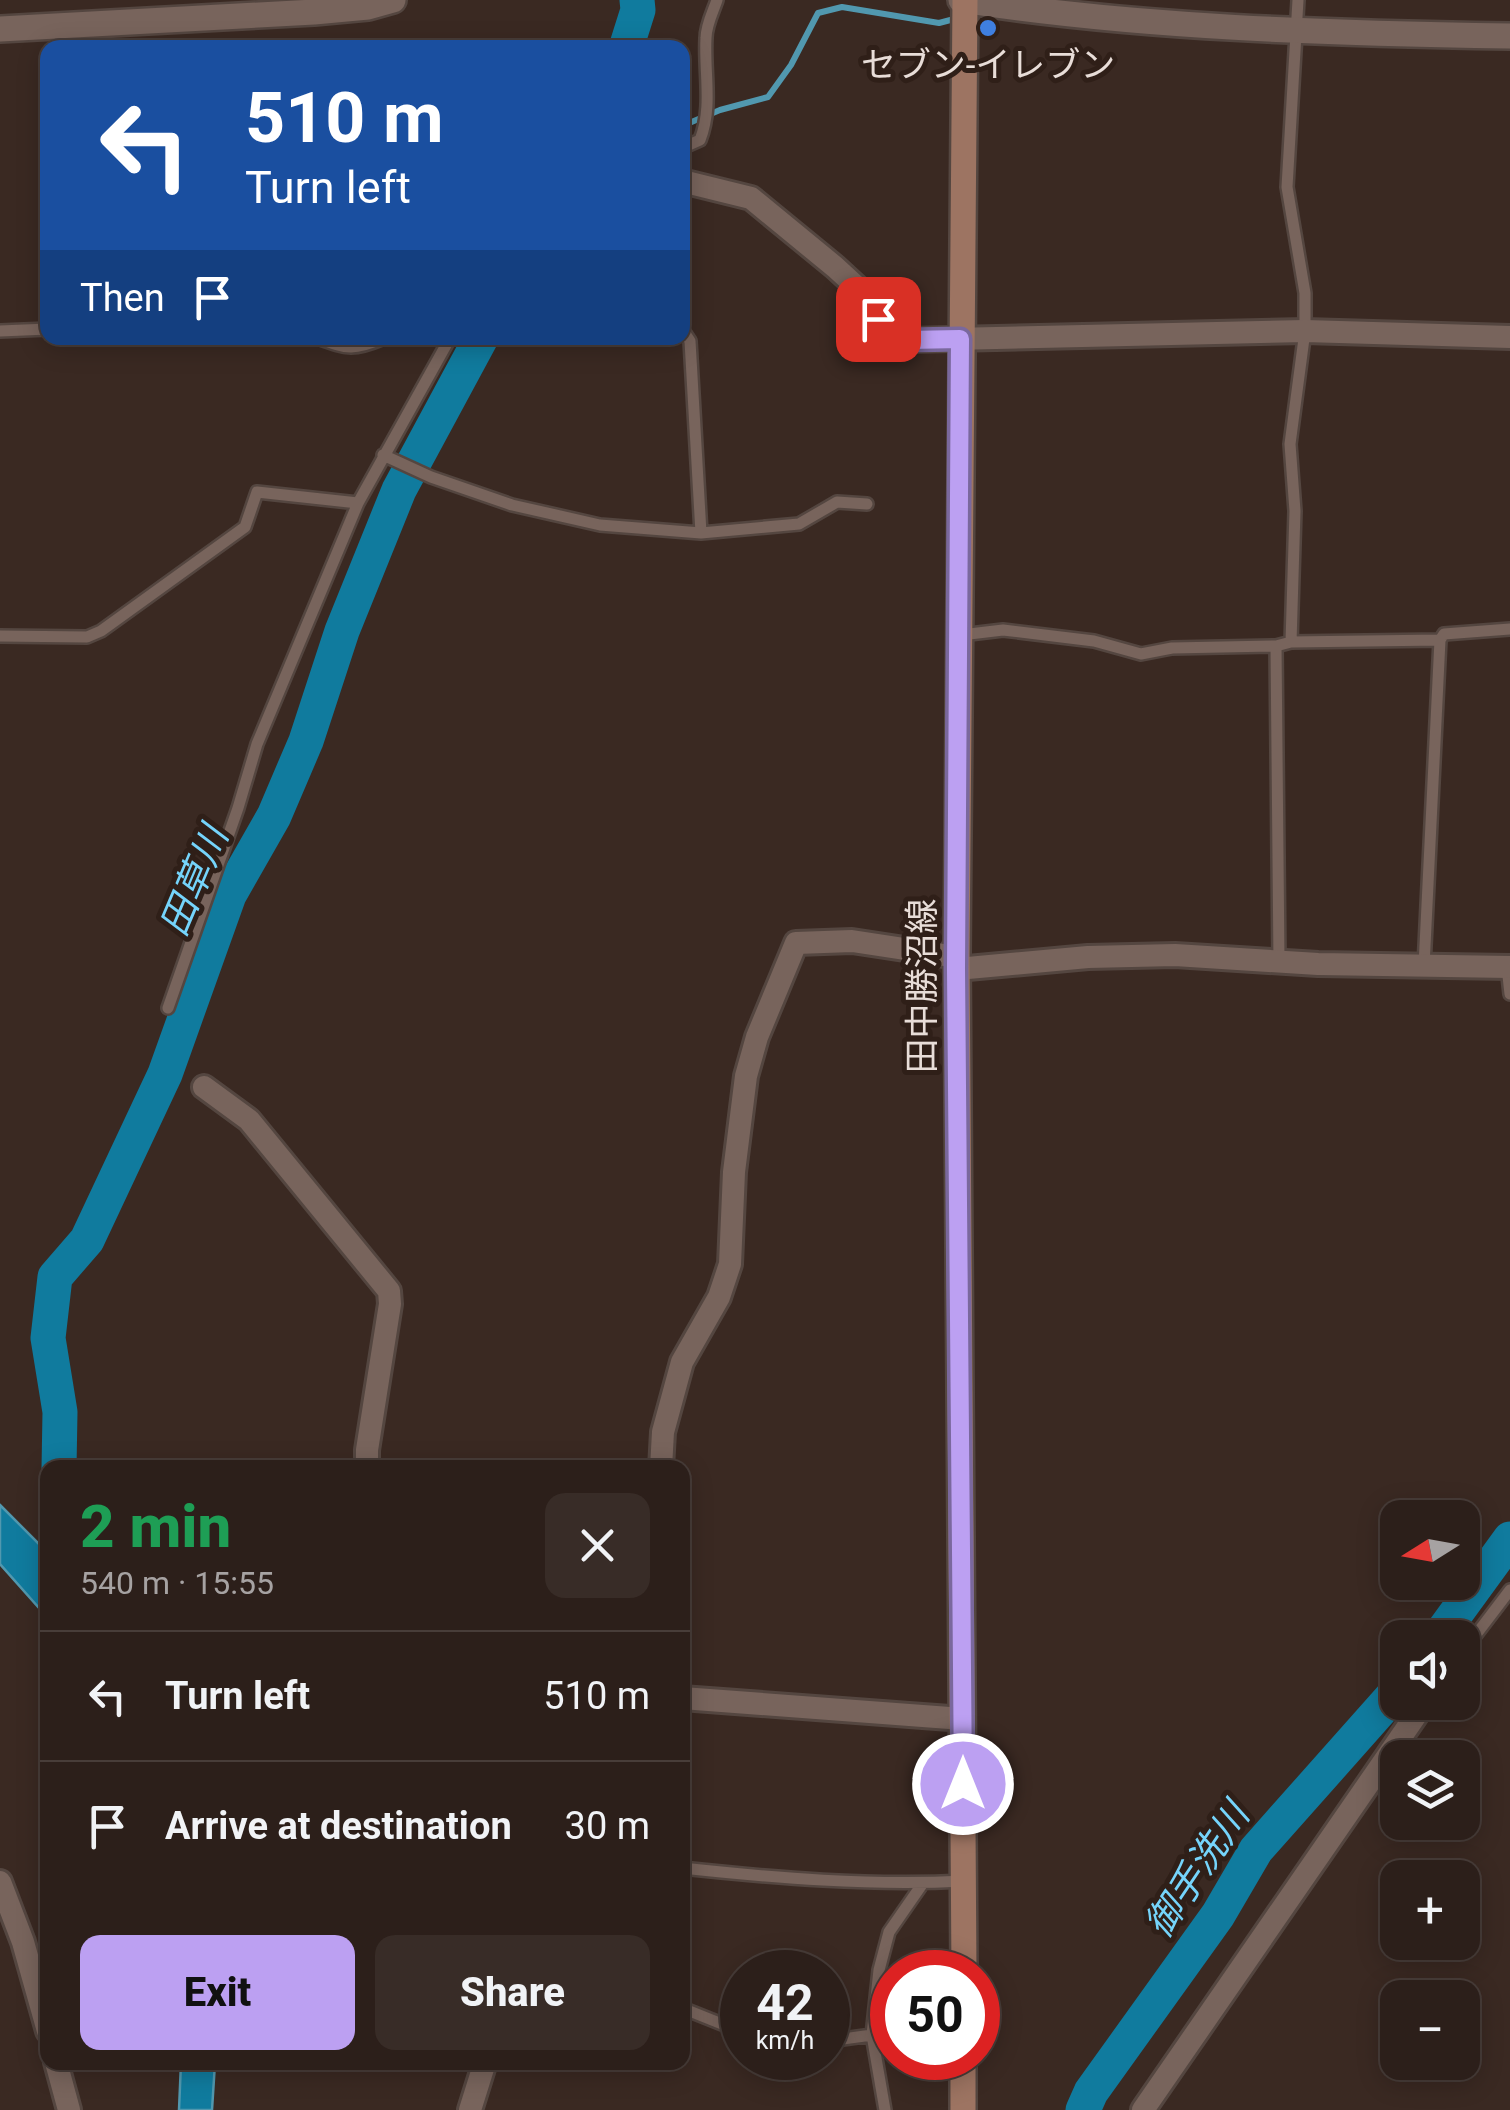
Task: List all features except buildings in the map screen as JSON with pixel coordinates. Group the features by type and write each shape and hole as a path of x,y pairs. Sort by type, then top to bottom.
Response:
{"main road":[{"name":"田中勝沼線","path":"964,1950 957,636 969,7"},
{"path":"963,2080 963,2110"}],"street":[{"path":"0,28 243,8 368,7 393,0"},
{"path":"969,7 1296,33 1510,36"},
{"path":"690,184 751,198 836,266 860,290 878,319 908,340 1305,331 1510,337"},
{"path":"661,1460 663,1432 682,1362 719,1296 730,1264 734,1172 746,1076 757,1037 796,943 852,941 957,963 1140,956 1509,967"},
{"path":"204,1087 249,1120 389,1291 366,1460"},
{"path":"690,1699 962,1720"},
{"path":"1143,2110 1413,1720"},
{"path":"0,1882 11,1944 40,2012"},
{"path":"58,2070 70,2110"},
{"path":"470,2110 483,2070"}],"lane":[{"path":"690,144 700,140 703,132 708,102 705,34 717,0"},
{"path":"1291,642 1294,511 1290,444 1305,331 1305,294 1287,187 1298,0"},
{"path":"0,331 40,330"},
{"path":"690,341 701,534"},
{"path":"337,345 358,349 367,345"},
{"path":"168,1008 257,744 358,503 446,345"},
{"path":"387,456 431,477 512,505 600,525 701,534 799,524 837,502 868,504"},
{"path":"0,636 87,637 101,631 246,526 257,492 358,503"},
{"path":"1424,966 1440,640 1444,634 1510,629"},
{"path":"957,636 1003,630 1094,641 1141,654 1172,648 1276,646 1291,642 1440,640"},
{"path":"1276,646 1279,962"},
{"path":"1509,967 1510,994"},
{"path":"1480,1629 1510,1590"},
{"path":"690,1869 778,1878 964,1881"},
{"path":"884,1950 889,1932 923,1883"},
{"path":"690,2011 720,2023"},
{"path":"880,2080 885,2110"}],"water":[{"path":"0,1505 40,1545 40,1609 0,1564"},
{"path":"181,2070 215,2070 212,2110 179,2110"}],"waterway":[{"name":"田草川","path":"629,40 638,10 637,0"},
{"path":"690,123 768,97 791,65 818,13 842,7 939,23 958,18"},
{"name":"田草川","path":"59,1460 60,1412 48,1338 55,1277 87,1240 165,1074 229,895 274,816 306,741 342,631 399,490 477,345"},
{"name":"御手洗川","path":"1451,1620 1510,1539"},
{"name":"御手洗川","path":"1083,2110 1091,2092 1218,1915 1256,1850 1380,1710"}],"place":[{"name":"セブン-イレブン","path":"988,28"}],"route":[{"path":"878,319 908,340 960,339 956,969 963,1784"}]}
